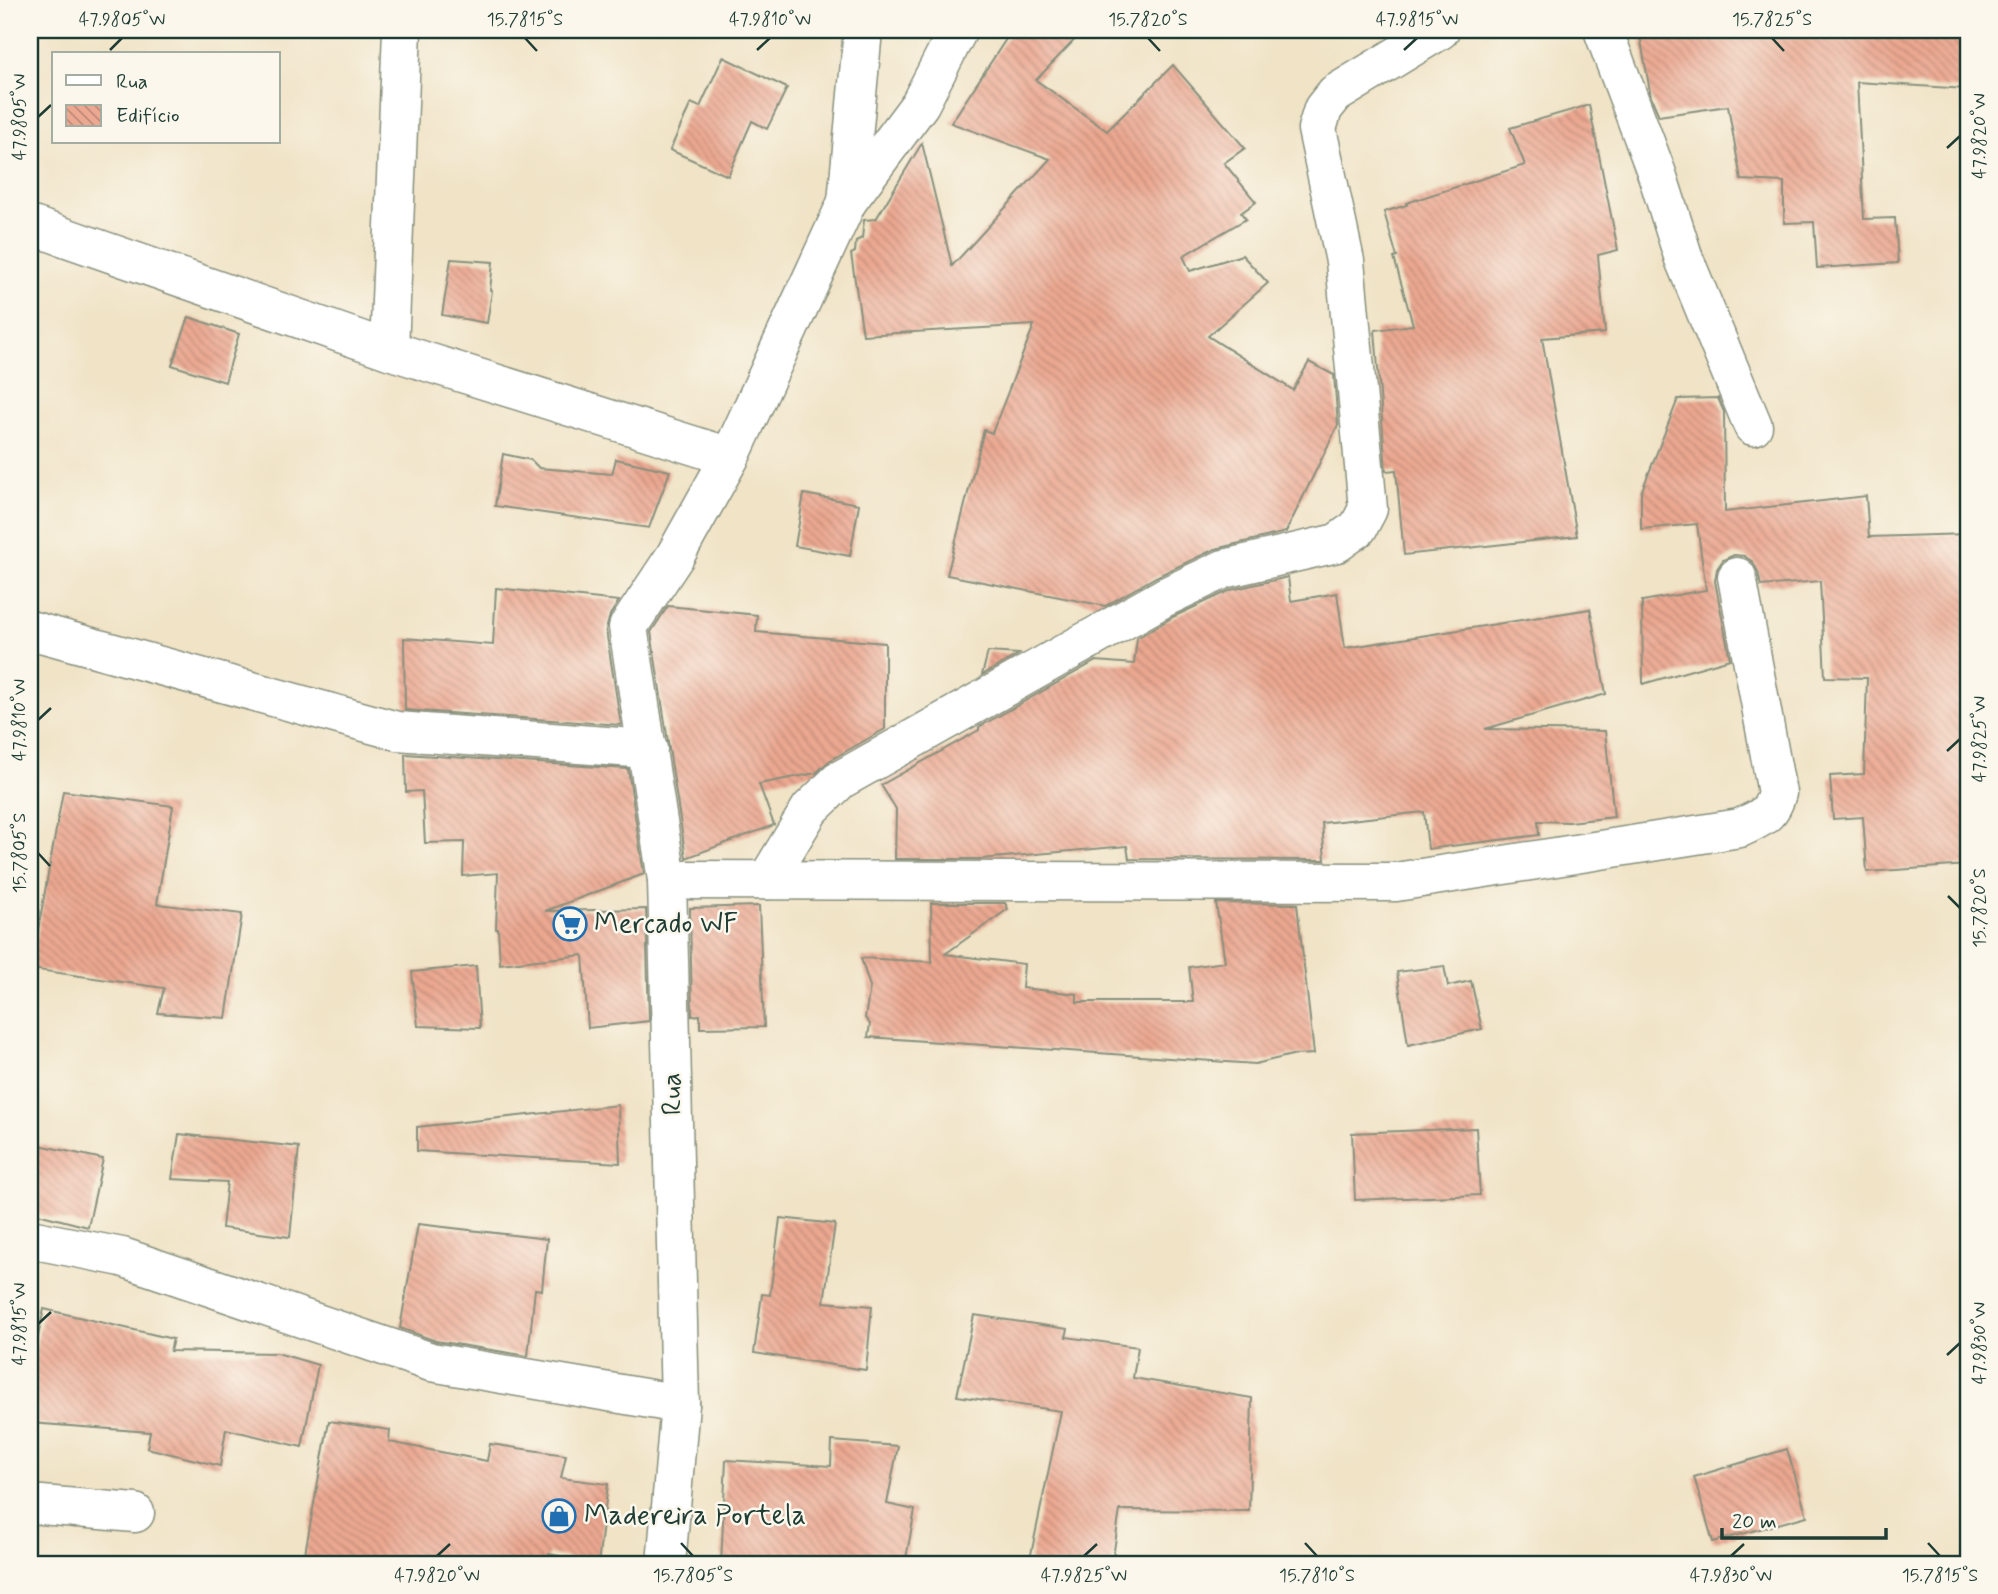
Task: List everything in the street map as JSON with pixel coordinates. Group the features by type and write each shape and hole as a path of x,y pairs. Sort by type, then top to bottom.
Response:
{"street":[{"path":"389,350 402,30"},
{"path":"848,202 863,30"},
{"path":"30,225 389,350 730,457 848,202 920,104 958,30"},
{"path":"766,880 810,809 840,780 1165,597 1224,569 1337,543 1358,528 1368,509 1345,261 1317,129 1323,109 1335,94 1440,30"},
{"path":"1603,30 1657,174 1684,259 1753,426"},
{"name":"Rua","path":"666,1564 680,1404 667,880 628,627 674,556 730,457"},
{"path":"667,880 1396,883 1740,828 1773,808 1777,793 1737,578"},
{"path":"30,630 397,731 648,748"},
{"path":"30,1239 122,1257 431,1362 680,1404"},
{"path":"30,1504 135,1513"}],"building":[{"path":"1012,30 1084,30 1036,80 1107,131 1173,65 1245,148 1224,163 1256,202 1241,213 1246,219 1183,256 1190,271 1242,255 1268,283 1208,336 1293,390 1309,362 1334,375 1338,425 1286,532 1215,549 1156,577 1105,606 947,575 984,430 992,433 1034,325 863,335 851,254 855,252 856,241 862,238 864,220 876,219 922,143 952,266 1050,159 951,123"},
{"path":"1639,30 1968,30 1966,89 1857,82 1864,219 1895,218 1898,263 1817,268 1814,222 1784,223 1784,182 1741,180 1728,106 1659,116 1651,97"},
{"path":"723,57 787,88 767,129 752,121 728,176 670,150 691,103 700,107"},
{"path":"1589,105 1618,250 1598,255 1605,333 1542,338 1577,536 1404,555 1396,470 1386,471 1375,330 1413,325 1384,212 1525,165 1510,128"},
{"path":"451,259 493,262 487,323 442,315"},
{"path":"189,317 239,334 225,382 172,365"},
{"path":"1718,398 1724,412 1725,512 1866,496 1869,537 1968,534 1968,865 1867,872 1863,817 1833,819 1830,776 1864,774 1867,678 1825,677 1820,581 1761,586 1753,562 1744,556 1734,555 1723,560 1717,569 1715,581 1730,659 1643,684 1642,601 1706,590 1697,524 1641,529 1641,493 1678,399"},
{"path":"503,454 531,460 539,468 612,474 616,459 670,471 649,528 495,506"},
{"path":"804,494 859,504 850,556 795,546"},
{"path":"1288,577 1291,601 1337,593 1345,648 1590,609 1606,694 1485,729 1605,731 1614,817 1569,822 1538,821 1539,835 1428,849 1424,812 1322,823 1325,860 1129,859 1127,846 981,859 895,859 896,809 881,785 1096,661 1134,664 1137,638 1175,616 1231,590"},
{"path":"496,588 619,601 610,615 606,630 621,725 405,710 404,638 493,645"},
{"path":"668,606 757,615 756,632 885,643 885,729 829,761 816,773 759,784 774,825 686,858 651,632"},
{"path":"988,652 1019,654 982,675"},
{"path":"405,754 628,769 644,874 545,911 646,909 649,1021 588,1028 583,955 500,964 496,929 498,873 463,876 464,842 425,843 422,791 406,792"},
{"path":"63,791 173,806 157,904 242,914 226,1018 158,1013 164,988 31,969"},
{"path":"931,903 1005,903 1008,909 945,954 1024,964 1022,988 1077,994 1077,1002 1193,1002 1189,967 1225,962 1216,903 1297,904 1314,1054 1292,1055 1255,1064 868,1037 870,1024 865,1018 870,987 861,958 932,962"},
{"path":"759,906 764,1027 700,1028 700,1015 692,1016 690,908"},
{"path":"476,966 480,1028 418,1026 412,972"},
{"path":"1444,966 1448,986 1471,981 1482,1029 1408,1045 1397,972"},
{"path":"618,1105 620,1163 417,1151 417,1127"},
{"path":"1476,1128 1480,1195 1355,1200 1352,1133"},
{"path":"179,1134 299,1147 290,1237 222,1228 227,1182 172,1179"},
{"path":"30,1143 103,1159 88,1227 30,1212"},
{"path":"780,1218 835,1224 824,1302 872,1306 866,1370 754,1353 762,1294 770,1295"},
{"path":"418,1224 547,1239 542,1290 535,1289 528,1356 436,1341 400,1328"},
{"path":"44,1309 173,1339 170,1351 277,1353 318,1365 302,1447 226,1429 220,1466 147,1448 150,1432 30,1423 30,1373"},
{"path":"974,1315 1068,1329 1066,1337 1138,1347 1133,1378 1252,1398 1249,1511 1120,1510 1112,1564 1029,1564 1061,1411 957,1396"},
{"path":"329,1421 390,1430 389,1442 487,1461 490,1444 566,1455 561,1478 608,1484 598,1564 549,1554 547,1564 303,1564"},
{"path":"832,1441 898,1446 887,1504 915,1510 905,1564 721,1564 726,1460 831,1466"},
{"path":"1787,1449 1807,1516 1713,1542 1694,1477"}],"place":[{"name":"Mercado WF","path":"570,924"},
{"name":"Madereira Portela","path":"559,1516"}]}
